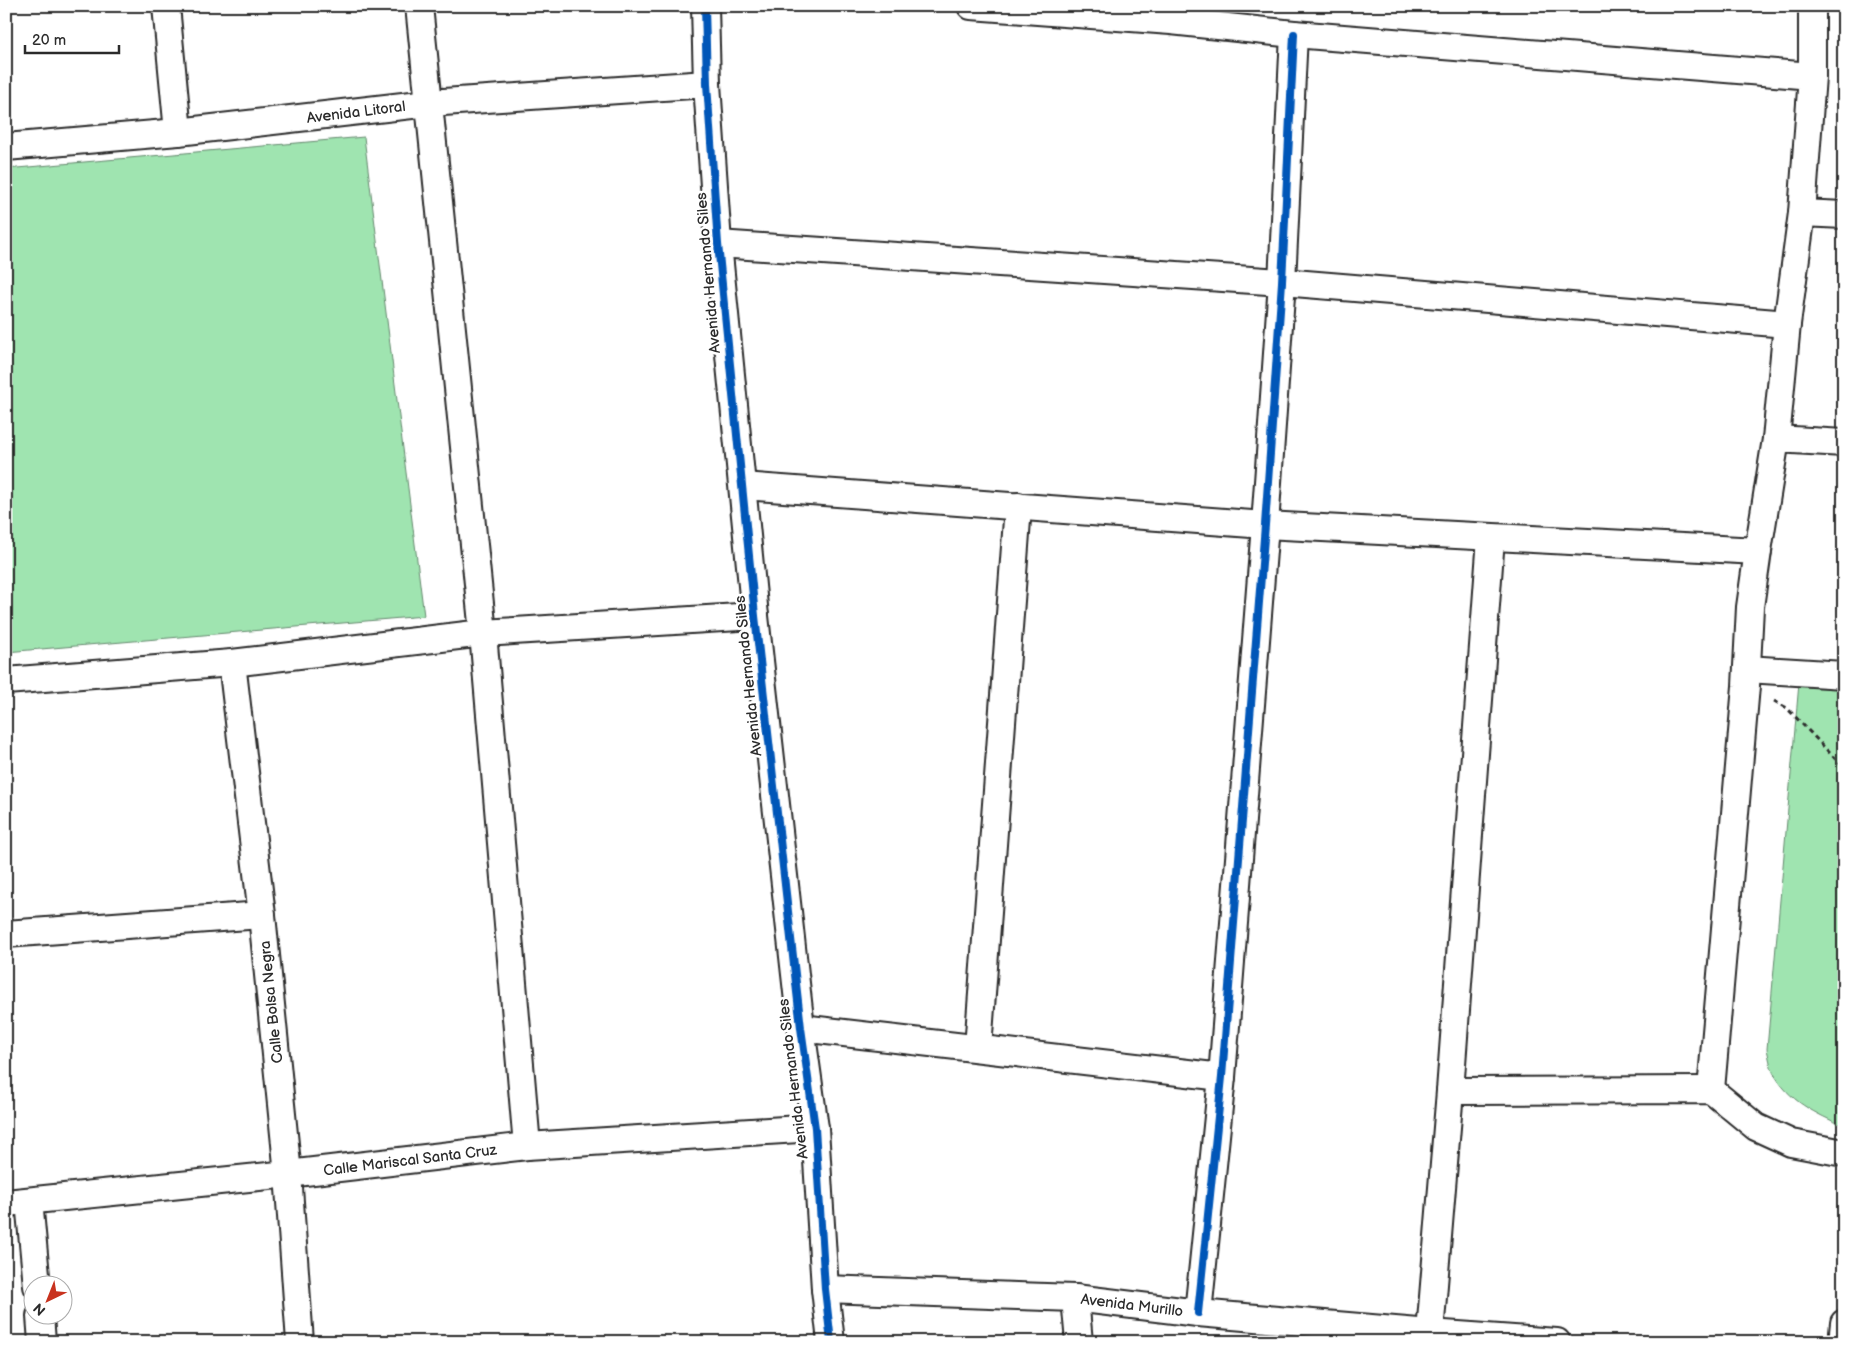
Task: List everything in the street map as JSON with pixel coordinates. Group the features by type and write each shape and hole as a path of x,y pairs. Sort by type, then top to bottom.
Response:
{"street":[{"path":"166,6 178,132"},
{"path":"419,6 483,633 527,1146"},
{"name":"Avenida Hernando Siles","path":"705,6 707,84 718,244 755,616 801,1028 815,1128 831,1342"},
{"path":"971,6 1172,14 1294,34 1812,76"},
{"path":"1710,1090 1747,678 1750,607 1776,439 1787,324 1802,212 1812,76 1812,6"},
{"path":"1198,1313 1222,1077 1264,525 1282,282 1294,34"},
{"name":"Avenida Litoral","path":"6,147 178,132 429,103 707,84"},
{"path":"1802,212 1844,215"},
{"path":"718,244 1282,282 1787,324"},
{"path":"1776,439 1844,442"},
{"path":"743,486 1264,525 1758,551"},
{"path":"978,1048 1018,506"},
{"path":"1430,1333 1491,538"},
{"path":"6,682 232,664 483,633 755,616"},
{"name":"Calle Bolsa Negra","path":"232,664 262,915 288,1174 300,1342"},
{"path":"1747,678 1844,675"},
{"path":"6,934 262,915"},
{"path":"801,1028 1222,1077"},
{"path":"1450,1090 1710,1090 1756,1127 1791,1143 1844,1153"},
{"name":"Calle Mariscal Santa Cruz","path":"17,1202 288,1174 527,1146 815,1128"},
{"path":"17,1202 35,1276"},
{"name":"Avenida Murillo","path":"826,1289 1075,1298 1198,1313 1557,1342"},
{"path":"1075,1298 1079,1342"},
{"path":"1842,1342 1844,1323"},
{"path":"41,1326 42,1342"}],"path":[{"path":"1747,678 1787,708 1844,768"}],"green space":[{"path":"364,137 424,616 6,652 6,169"},
{"path":"1799,683 1844,687 1844,1126 1813,1111 1786,1091 1773,1072 1767,1049"}],"cycle path":[{"path":"705,6 707,84 718,244 755,616 801,1028 815,1128 825,1289 831,1342"},
{"path":"1198,1313 1222,1077 1265,525 1282,282 1294,34"}]}
